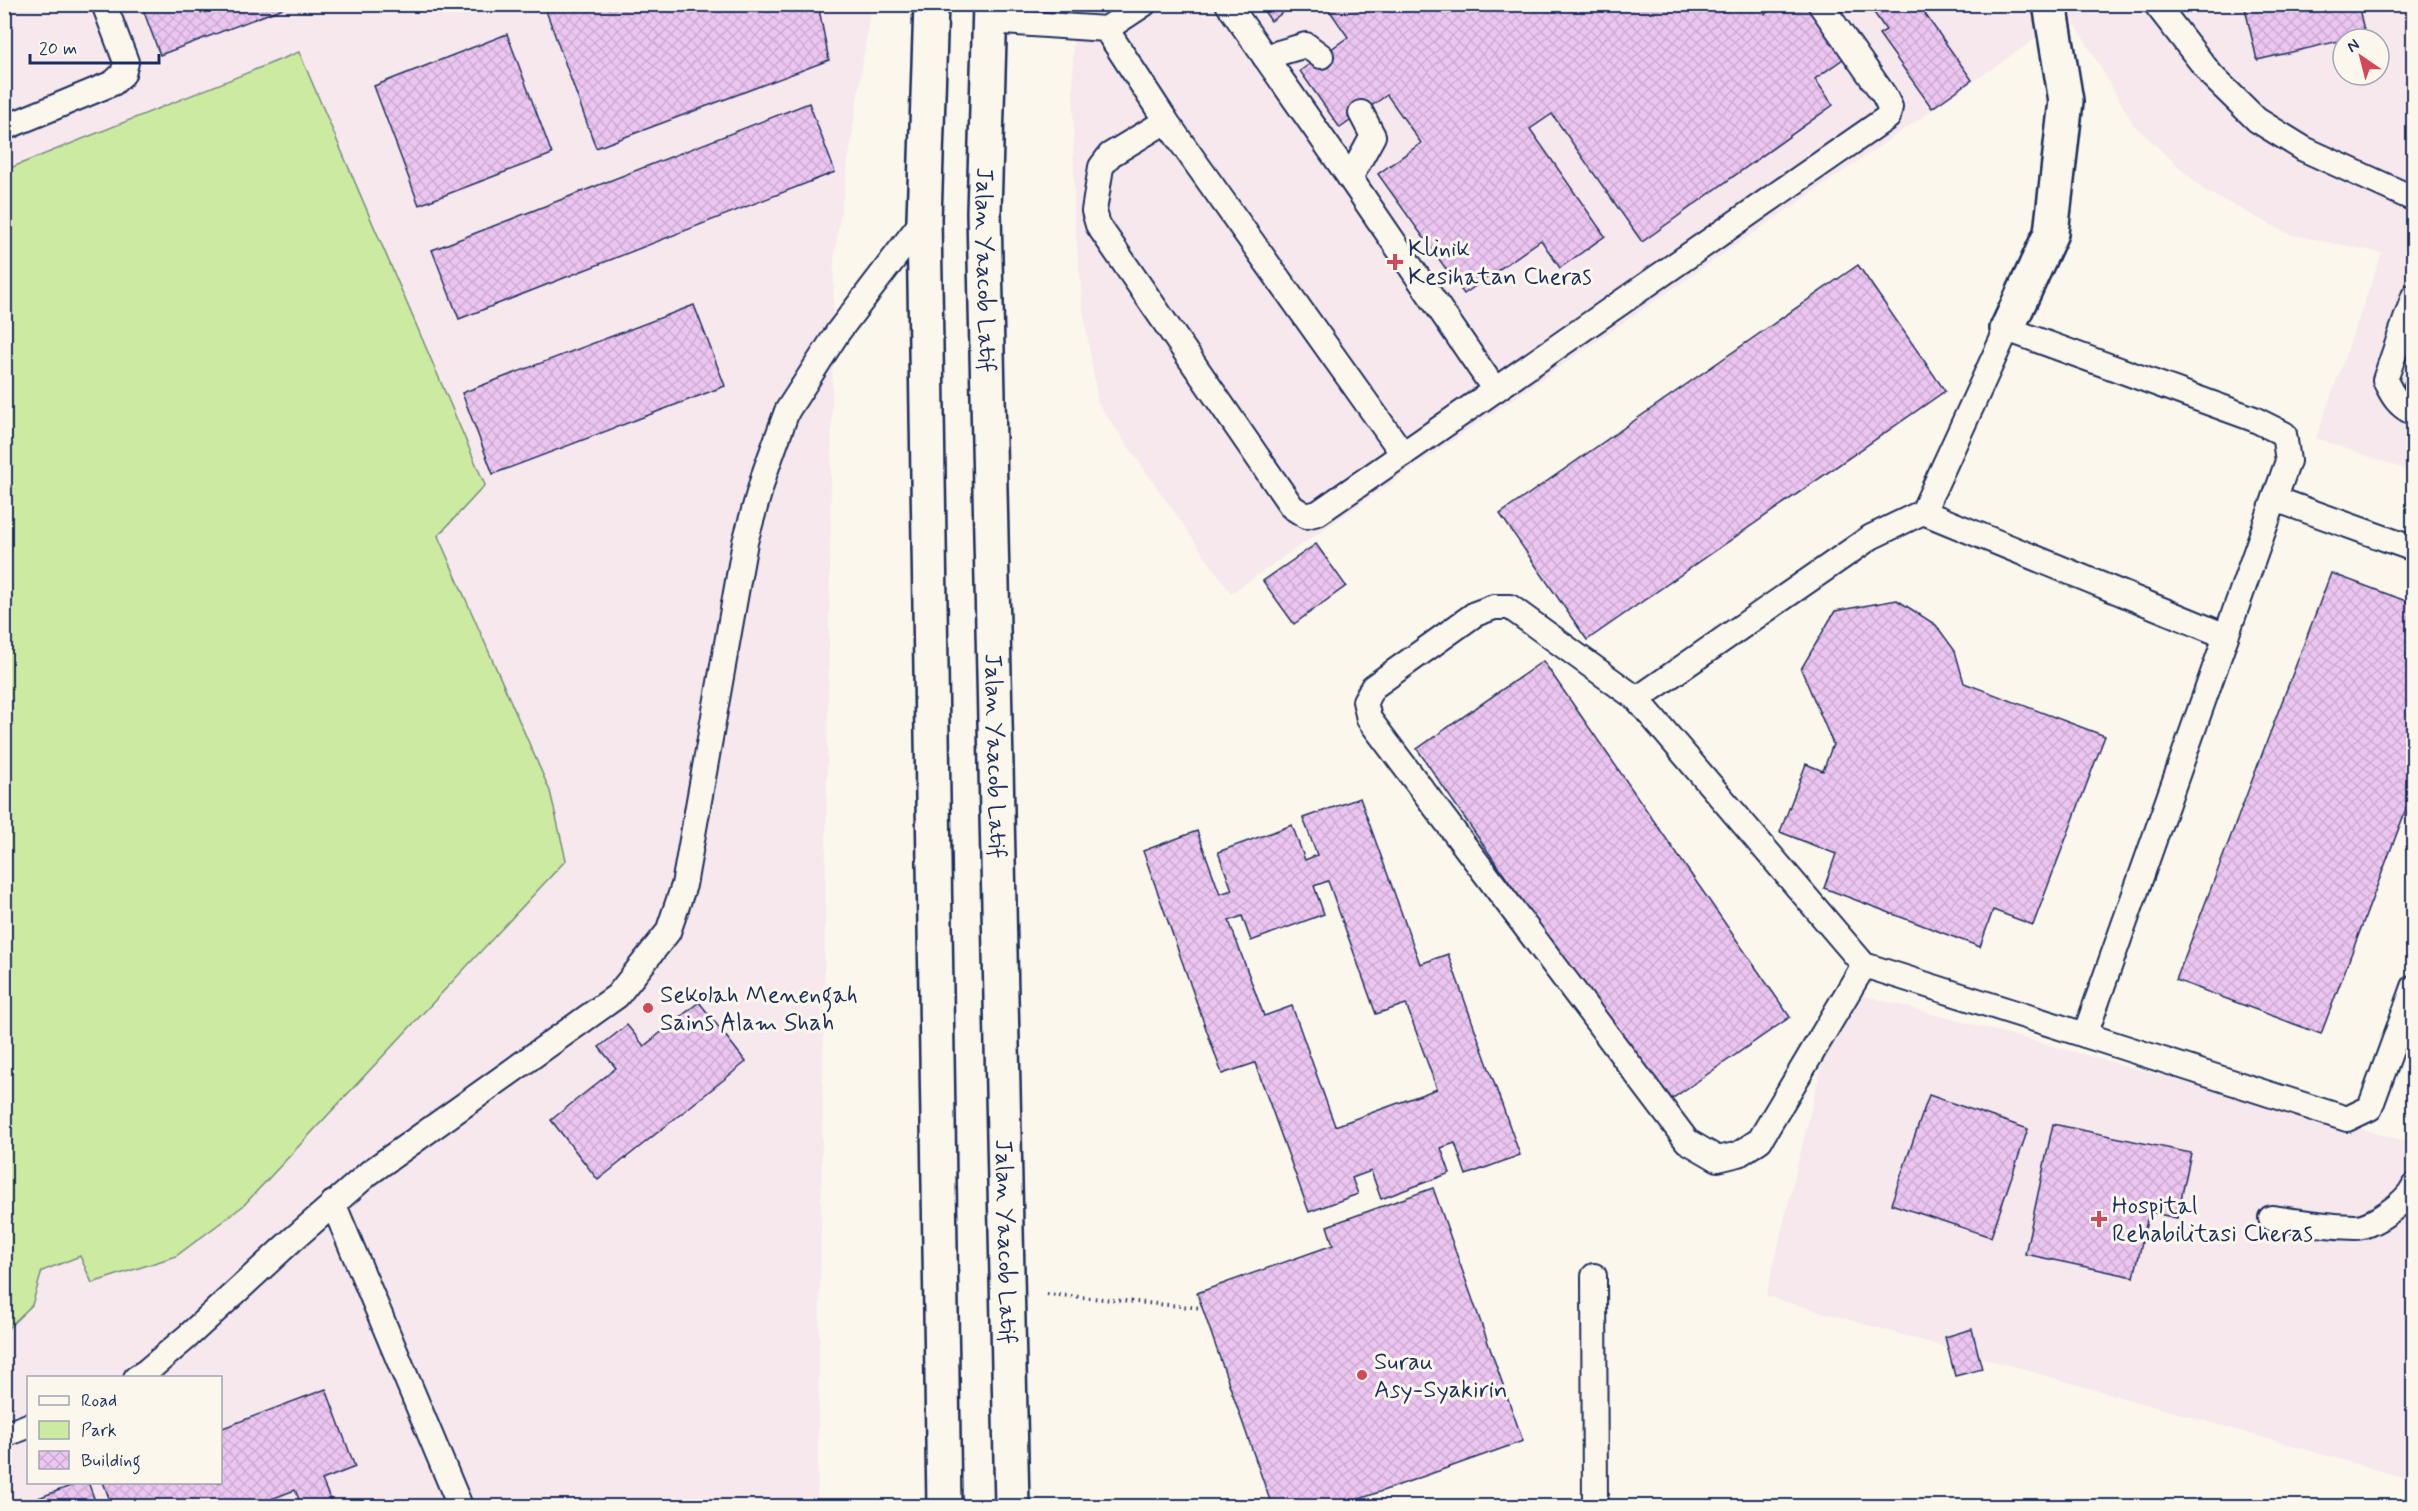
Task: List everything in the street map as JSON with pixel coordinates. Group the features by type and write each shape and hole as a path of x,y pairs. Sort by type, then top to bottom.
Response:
{"main road":[{"path":"931,4 924,219 944,1506"},
{"path":"2007,329 2051,232 2066,101 2050,4"},
{"name":"Jalan Yaacob Latif","path":"989,13 984,212 1012,1506"}],"lane":[{"path":"4,128 113,83 123,74 126,62 104,4"},
{"path":"989,13 1106,29 1144,4"},
{"path":"1228,4 1495,390"},
{"path":"1166,121 1110,155 1101,167 1094,211 1098,225 1292,507 1306,516 1318,513 1888,117 1890,106 1884,95 1820,4"},
{"path":"2156,4 2212,76 2257,120 2304,149 2414,199"},
{"path":"1106,29 1166,121 1403,454"},
{"path":"1265,57 1306,45 1321,56"},
{"path":"1350,178 1373,136 1361,113"},
{"path":"138,1376 187,1337 333,1203 369,1173 616,996 668,932 684,885 744,542 765,472 787,411 838,332 924,219"},
{"path":"2414,296 2385,380 2392,395 2403,408 2414,413"},
{"path":"1637,699 1872,537 1923,512 2007,329 2254,419 2284,434 2288,461 2085,1035"},
{"path":"2275,499 2414,549"},
{"path":"1923,512 2226,636"},
{"path":"1864,965 1760,1140 1739,1154 1718,1158 1687,1141 1369,719 1365,701 1373,687 1475,614 1494,607 1510,607 1637,699 1864,965 2347,1119 2370,1108 2414,987"},
{"path":"2271,1218 2357,1227 2391,1212 2410,1194 2414,1186"},
{"path":"333,1203 460,1506"},
{"path":"1594,1276 1595,1506"},
{"path":"4,1435 27,1426"}],"path":[{"path":"1075,1296 1202,1308"}],"shaded area":[{"path":"5,5 871,5 834,259 817,1506 5,1506"},
{"name":"Klinik Kesihatan Cheras","path":"1075,5 2413,5 2413,472 2316,438 2382,253 2289,234 2204,190 2134,125 2070,15 1231,593 1098,403 1083,309 1074,215 1073,27"},
{"name":"Hospital Rehabilitasi Cheras","path":"1840,989 2405,1141 2413,1120 2413,1480 1766,1296"}],"green space":[{"path":"299,52 485,485 438,536 550,791 566,860 243,1206 176,1256 92,1283 80,1256 42,1271 32,1305 5,1331 5,170"}],"building":[{"path":"141,4 294,4 160,55"},
{"path":"554,4 818,4 829,60 596,148 545,8"},
{"path":"1259,4 1295,4 1271,21"},
{"path":"1325,4 1758,4 1765,14 1779,4 1821,4 1854,51 1815,79 1833,105 1642,242 1552,114 1530,129 1605,236 1560,268 1541,240 1464,294 1378,174 1421,143 1387,95 1340,128 1300,71 1348,37"},
{"path":"1868,4 1936,4 1925,14 1972,80 1932,108 1879,34 1886,30"},
{"path":"2244,4 2358,4 2363,27 2331,27 2331,43 2257,60"},
{"path":"507,34 552,154 419,205 374,86"},
{"path":"809,103 835,172 459,319 432,250"},
{"path":"1858,265 1945,391 1587,640 1500,514"},
{"path":"694,305 725,386 493,474 462,393"},
{"path":"2414,357 2414,390 2403,386"},
{"path":"1316,544 1346,586 1294,624 1263,581"},
{"path":"2331,573 2414,604 2414,788 2321,1034 2176,980"},
{"path":"1897,600 1936,625 1955,651 1964,683 2105,736 2033,925 1993,910 1980,947 1824,888 1836,854 1780,832 1806,764 1823,771 1833,744 1801,669 1835,611"},
{"path":"1543,661 1790,1017 1663,1105 1417,749"},
{"path":"1360,798 1420,964 1448,954 1520,1155 1466,1175 1455,1143 1441,1148 1450,1173 1381,1199 1371,1171 1352,1178 1358,1194 1309,1212 1255,1063 1222,1074 1143,851 1197,831 1220,894 1232,890 1218,852 1292,825 1305,860 1317,855 1303,818","holes":["1328,881 1376,1014 1406,1004 1437,1089 1335,1126 1292,1006 1264,1016 1229,921 1242,916 1251,941 1324,914 1314,886"]},
{"path":"699,1002 746,1062 598,1180 551,1120 616,1068 599,1047 627,1025 644,1046"},
{"path":"1929,1095 2028,1129 1991,1237 1891,1204"},
{"path":"2053,1124 2191,1153 2177,1218 2149,1212 2134,1277 2025,1254"},
{"name":"Surau Asy-Syakirin","path":"1433,1188 1523,1441 1340,1506 1272,1506 1197,1293 1333,1245 1327,1226"},
{"path":"1972,1329 1982,1369 1955,1376 1945,1337"},
{"path":"326,1389 355,1467 322,1480 333,1506 302,1506 295,1490 253,1506 112,1506 104,1484 222,1484 222,1428"},
{"path":"76,1484 89,1484 97,1506 17,1506"}],"place":[{"name":"Klinik Kesihatan Cheras","path":"1395,262"},
{"name":"Sekolah Menengah Sains Alam Shah","path":"648,1008"},
{"name":"Hospital Rehabilitasi Cheras","path":"2099,1219"},
{"name":"Surau Asy-Syakirin","path":"1362,1375"}]}
